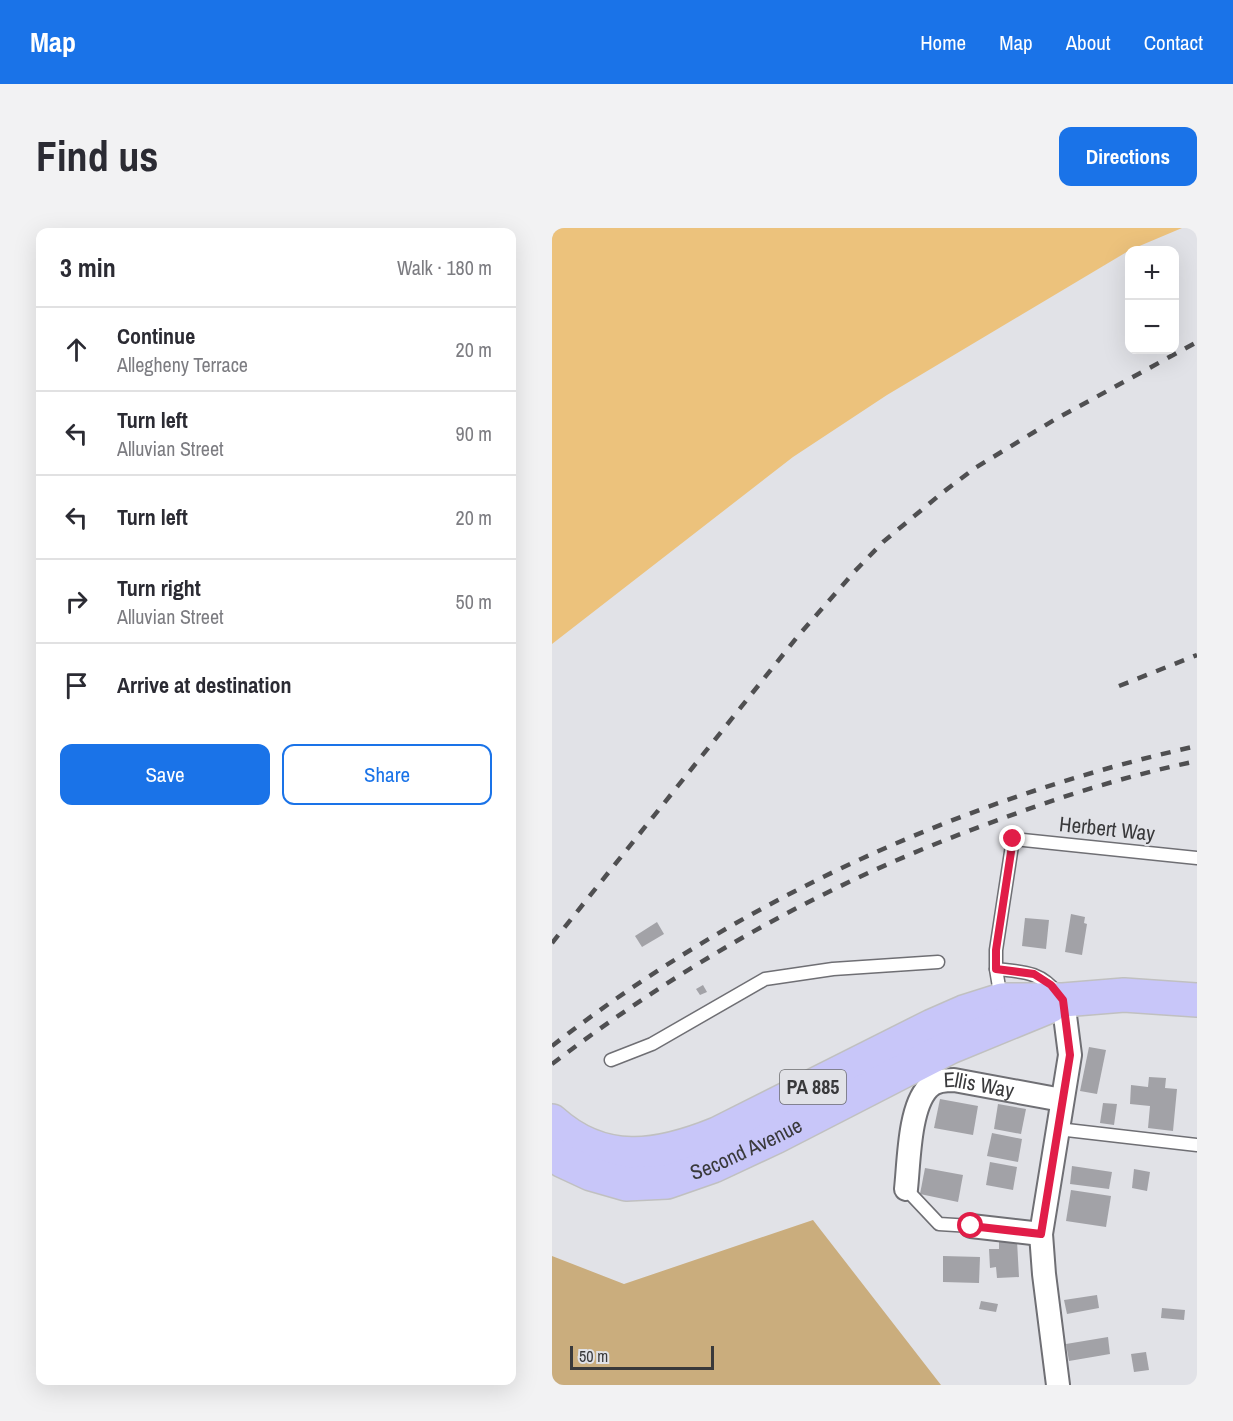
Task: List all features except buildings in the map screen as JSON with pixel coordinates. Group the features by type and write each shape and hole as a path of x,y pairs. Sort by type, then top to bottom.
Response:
{"main road":[{"name":"Second Avenue","path":"556,1135 615,1152 652,1154 684,1147 748,1120 932,1026 964,1012 1002,1000 1063,1000 1124,995 1197,1000"},
{"name":"Second Avenue","path":"556,1135 563,1161 591,1174 626,1184 667,1182 713,1166 951,1047 1063,1000"}],"street":[{"path":"1058,1385 1041,1234 1070,1055 1063,1000"},
{"name":"Ellis Way","path":"906,1189 914,1122 920,1102 932,1084 954,1080 1062,1100"},
{"path":"971,1226 1041,1234"}],"lane":[{"name":"Herbert Way","path":"996,969 996,950 1013,839 1197,858"},
{"path":"611,1060 652,1044 765,979 833,969 938,962"},
{"path":"1002,1000 996,969 1034,974 1051,985 1063,1000"},
{"path":"1058,1130 1197,1145"},
{"path":"906,1189 939,1224 971,1226"}],"shaded area":[{"path":"552,228 1182,228 1139,246 1125,246 1125,253 887,395 793,457 552,644"},
{"path":"813,1220 941,1385 552,1385 552,1256 624,1284"}],"railway":[{"path":"552,943 798,636 883,542 975,468 1054,420 1197,342"},
{"path":"1119,686 1197,655"},
{"path":"552,1046 624,993 699,945 777,900 858,860 941,825 1025,794 1111,768 1197,746"},
{"path":"552,1064 657,990 712,956 767,924 881,867 1049,802 1122,779 1197,761"}],"route":[{"path":"971,1226 1041,1234 1070,1055 1063,1000 1051,985 1034,974 996,969 996,950 1013,839"}]}
